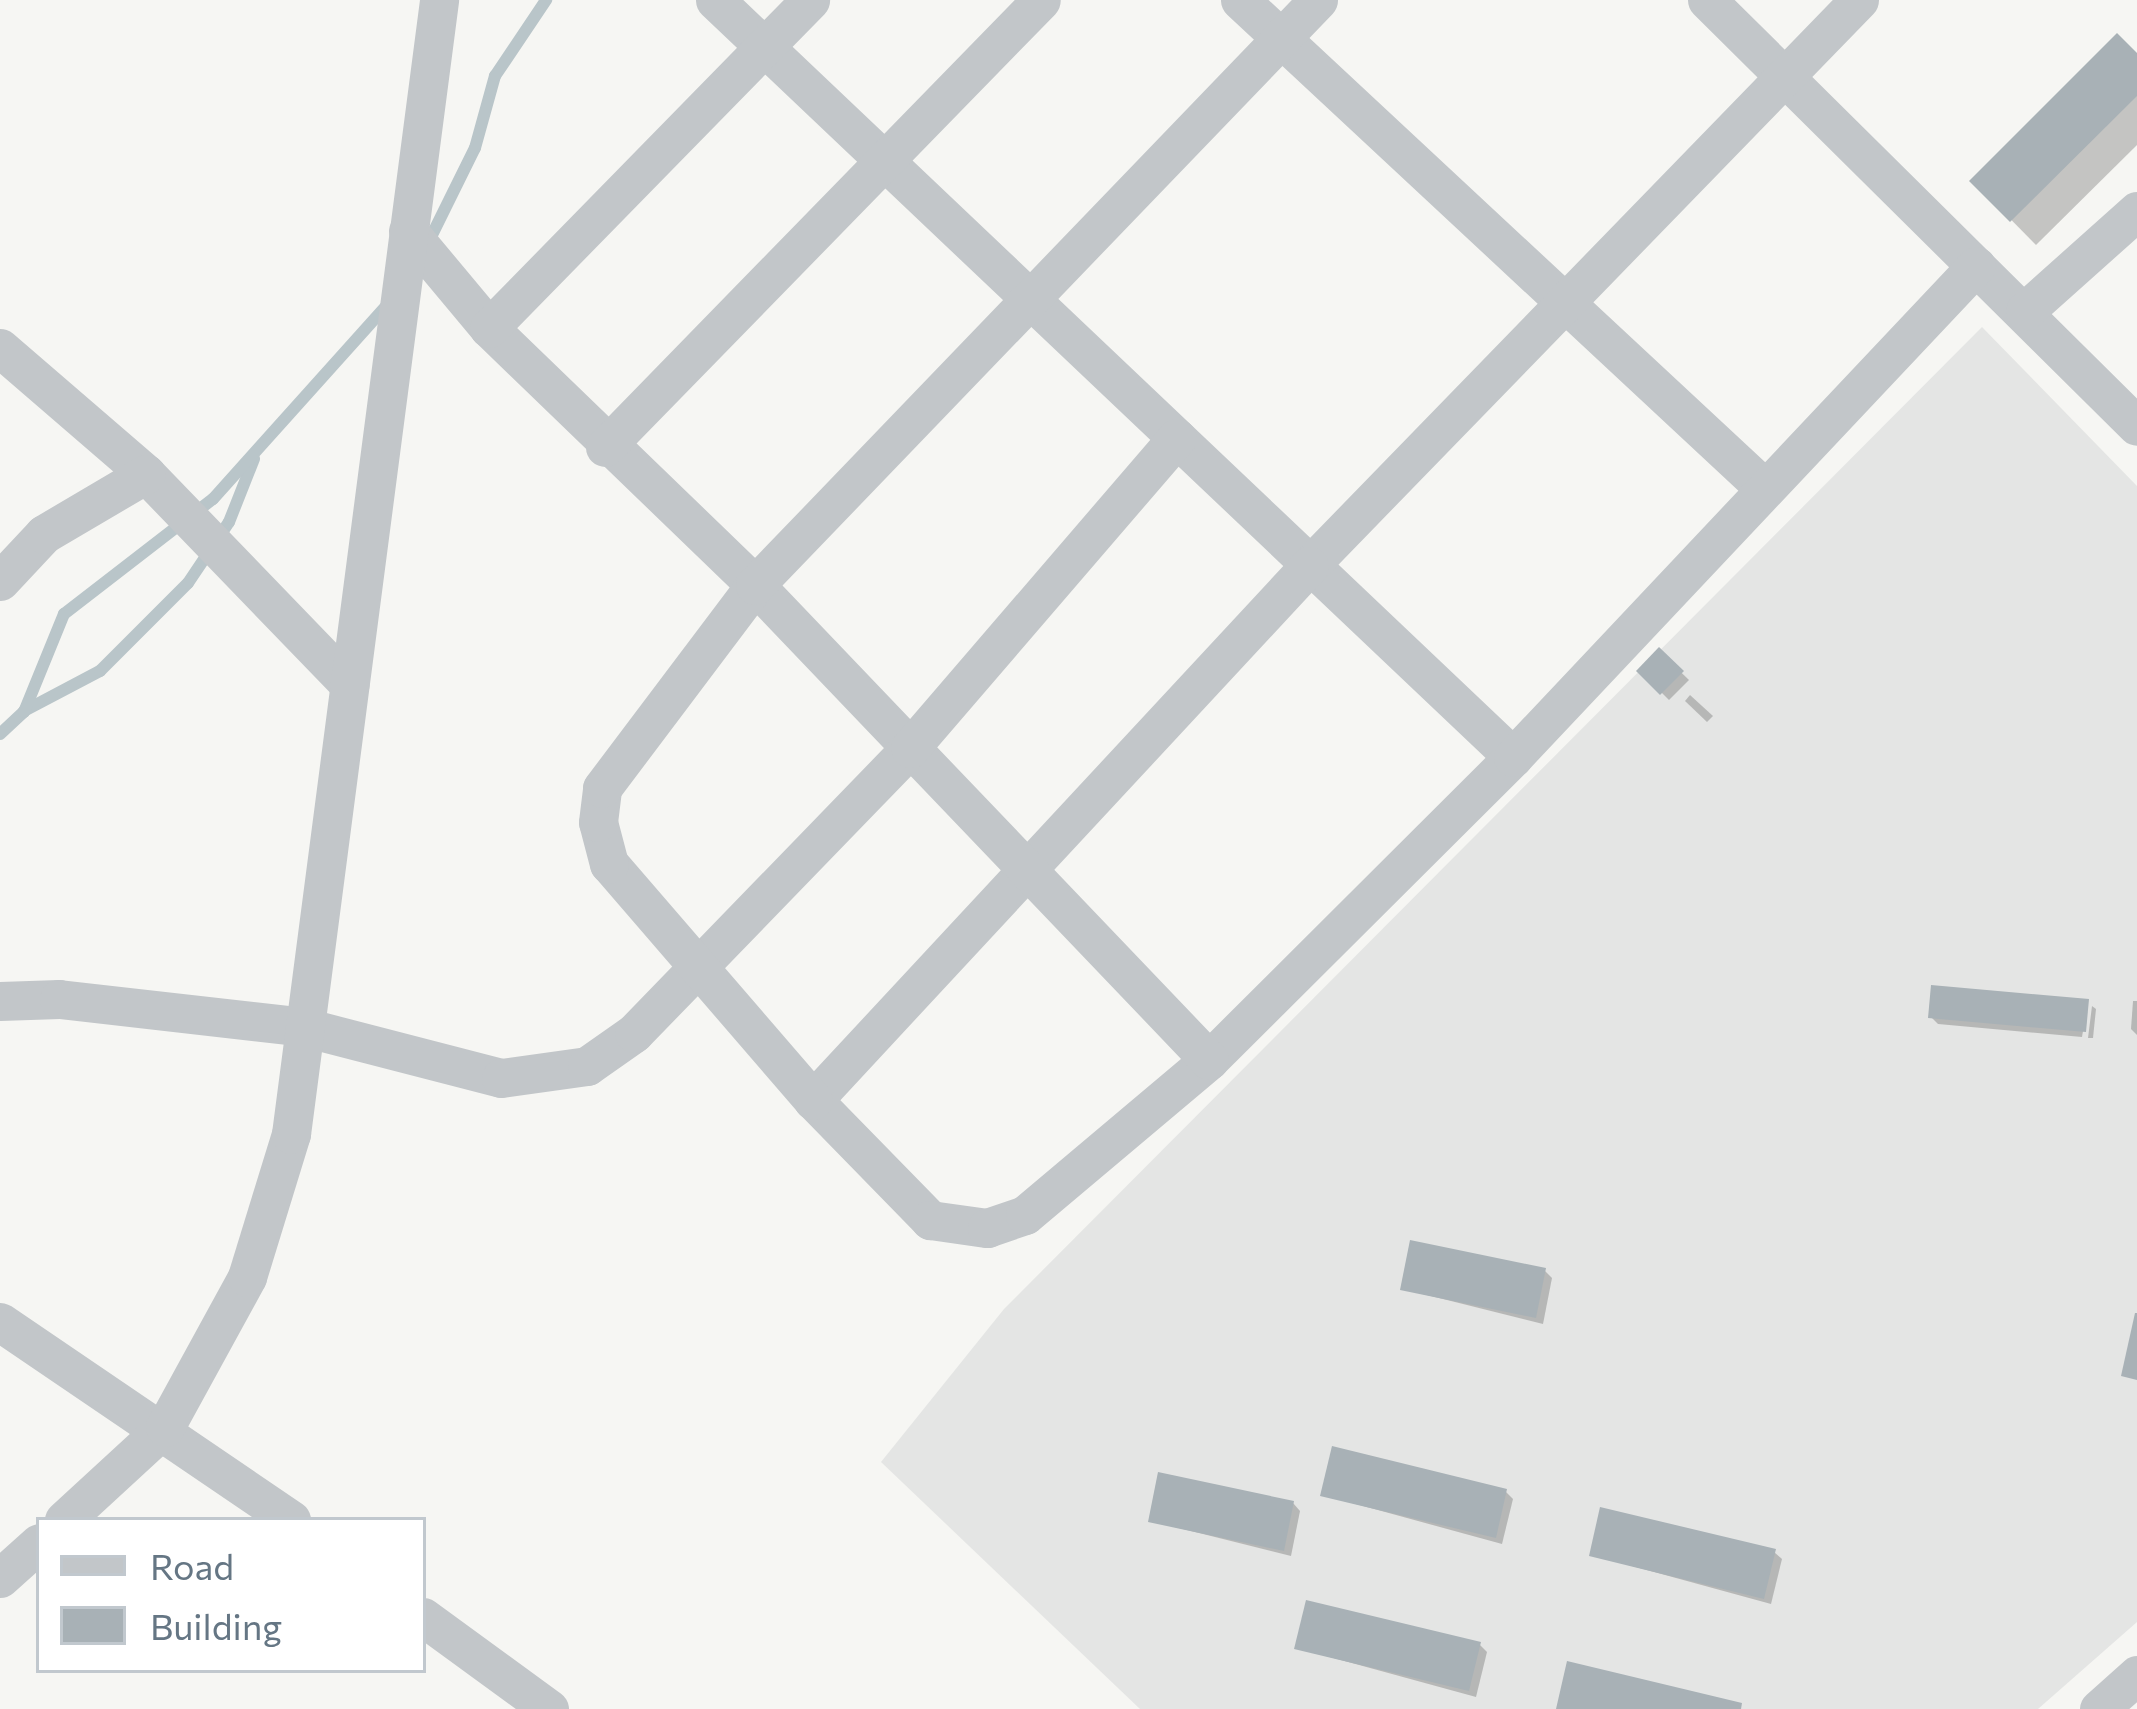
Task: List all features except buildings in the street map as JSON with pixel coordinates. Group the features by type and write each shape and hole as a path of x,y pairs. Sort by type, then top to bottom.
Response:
{"street":[{"path":"67,1517 165,1427 247,1277 291,1134 439,0"},
{"path":"715,0 1513,757"},
{"path":"489,328 810,0"},
{"path":"605,447 1041,0"},
{"path":"1240,0 1762,485"},
{"path":"1318,0 1029,294 755,585 602,788 598,822 609,864 814,1100 930,1220 987,1228 1025,1214 1209,1060 1513,757 1762,485 1976,266"},
{"path":"1706,0 1785,73 2137,426"},
{"path":"814,1100 1310,566 1859,0"},
{"path":"2025,311 2137,211"},
{"path":"408,231 489,328 605,447 755,585 1209,1060"},
{"path":"0,348 146,474 350,685"},
{"path":"0,1001 58,998 304,1027 501,1078 587,1066 634,1033 910,748 1177,438"},
{"path":"0,581 44,534 146,474"},
{"path":"0,1322 165,1427 287,1517"},
{"path":"0,1578 36,1546"},
{"path":"426,1620 501,1696 549,1709"},
{"path":"2099,1709 2137,1675"}],"shaded area":[{"path":"1982,327 2137,486 2137,1622 2038,1709 1140,1709 881,1462 1004,1309"}],"waterway":[{"path":"427,245 475,148 495,76 546,0"},
{"path":"0,734 24,712 64,614 213,499 385,307"},
{"path":"24,711 100,671 188,583 229,522 254,459"}]}
